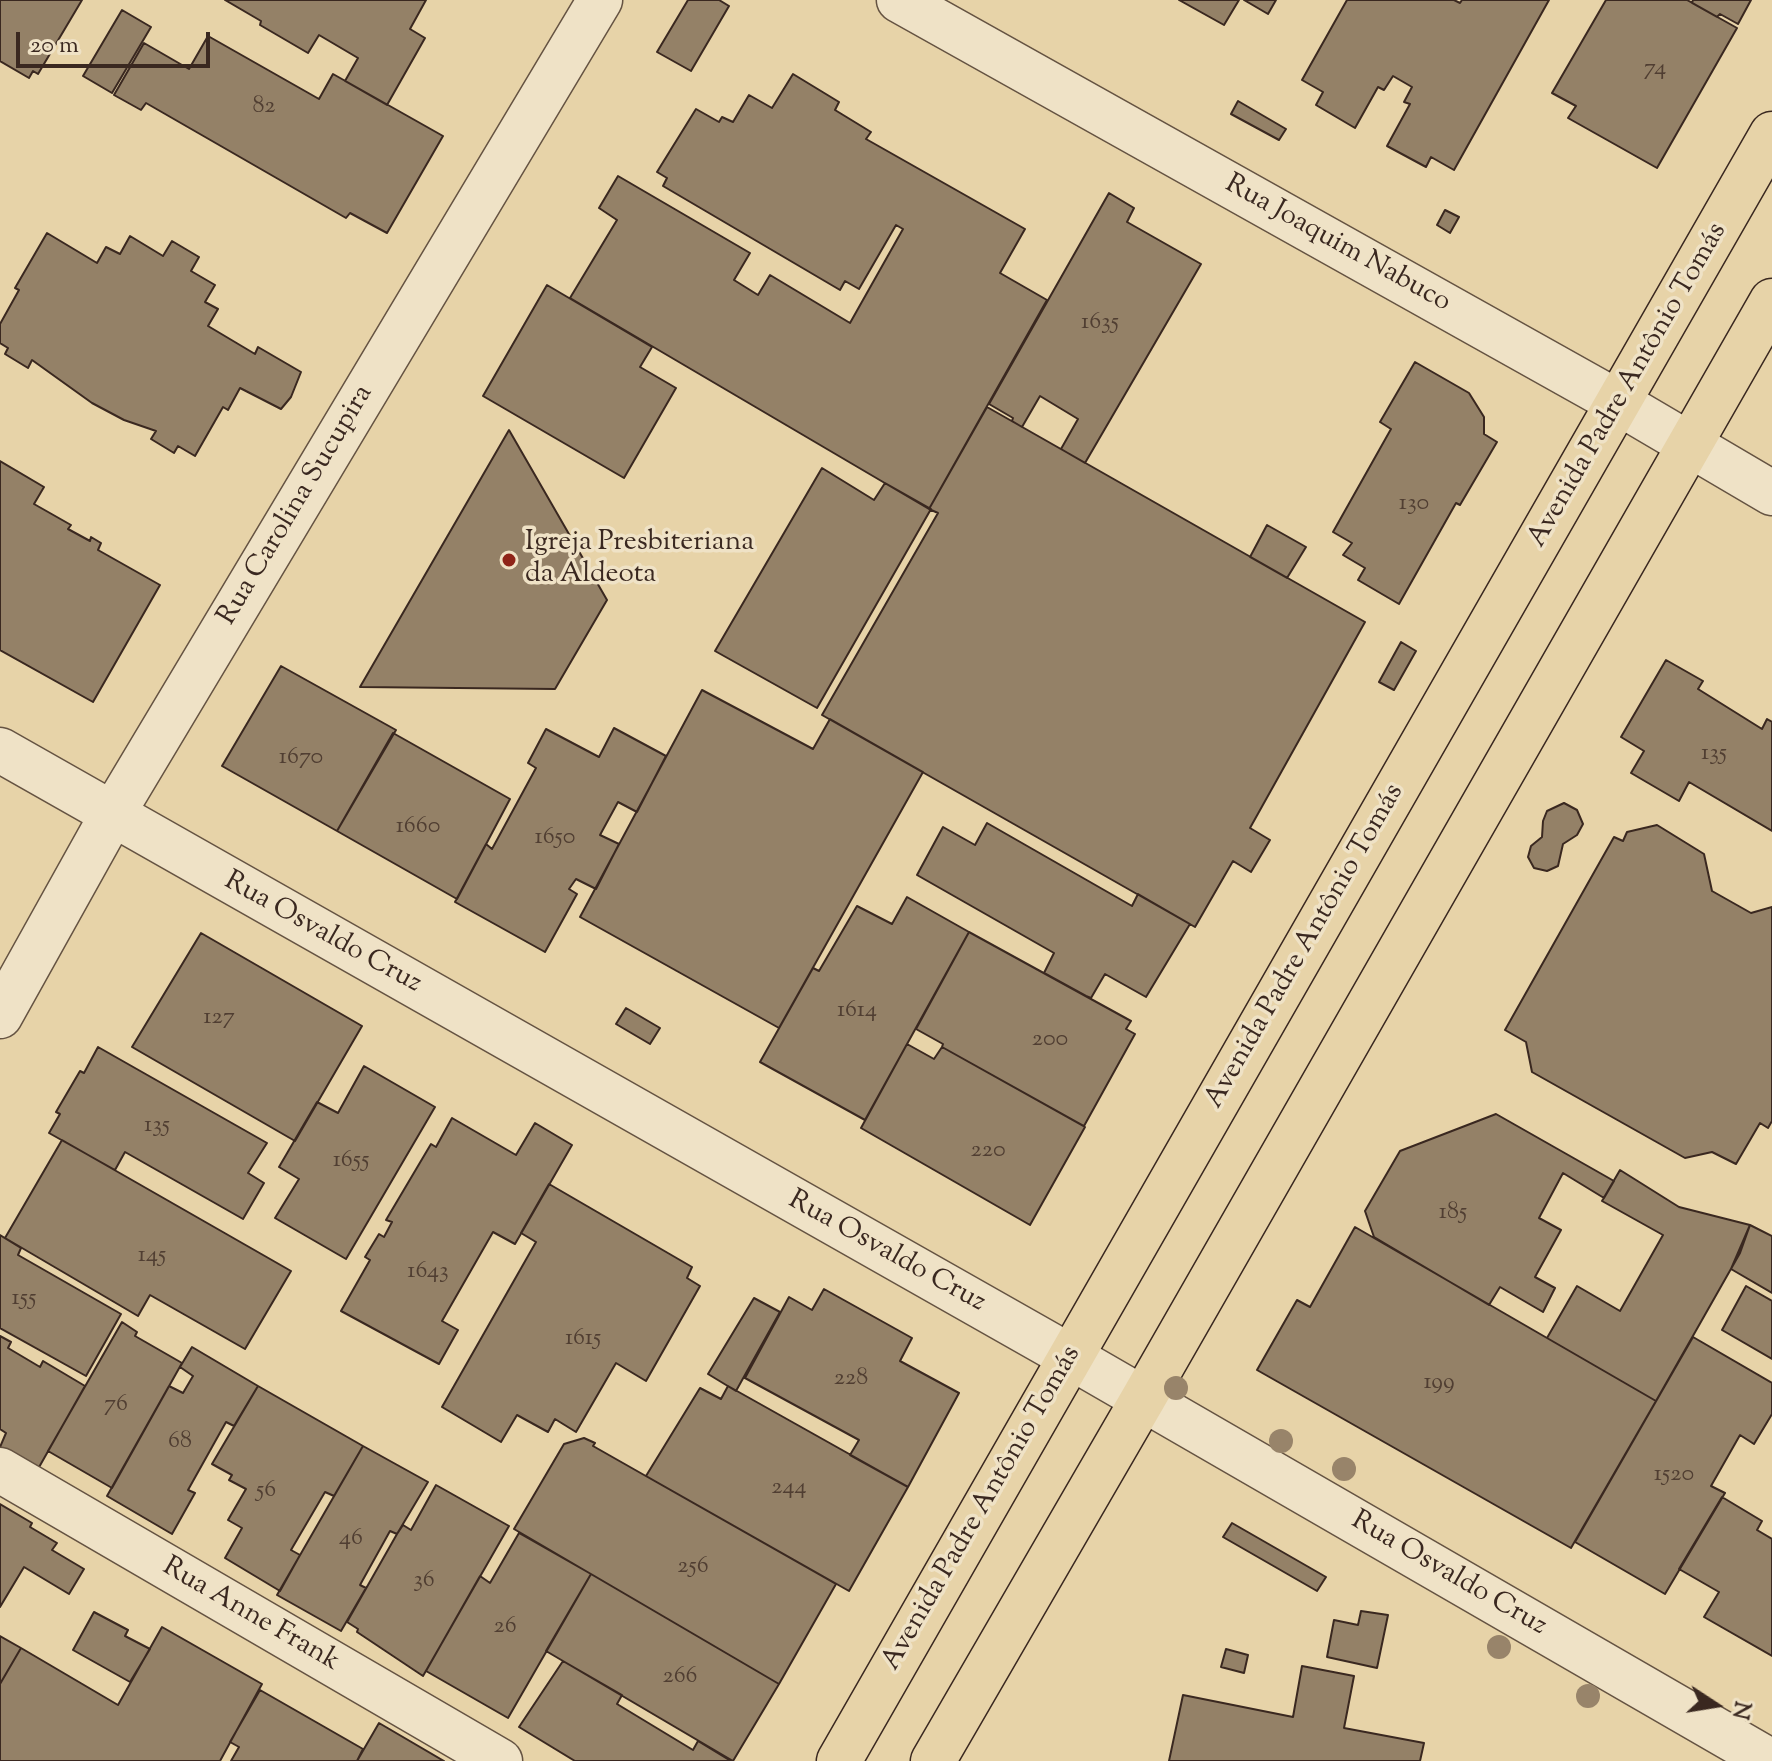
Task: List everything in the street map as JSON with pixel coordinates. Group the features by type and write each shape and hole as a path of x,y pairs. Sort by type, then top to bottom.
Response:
{"main road":[{"name":"Avenida Padre Antônio Tomás","path":"839,1761 1772,134"},
{"path":"933,1761 1772,301"}],"street":[{"name":"Rua Carolina Sucupira","path":"0,1016 112,815 600,0"},
{"name":"Rua Joaquim Nabuco","path":"899,0 1619,403 1772,493"},
{"name":"Rua Osvaldo Cruz","path":"0,750 1069,1356 1770,1761"},
{"name":"Rua Anne Frank","path":"0,1470 500,1761"}],"building":[{"path":"0,0 82,0 38,74 33,71 29,78 0,61"},
{"path":"225,0 426,0 410,29 425,38 387,105 345,81 358,58 319,35 308,53"},
{"path":"688,0 719,0 729,6 691,71 657,52"},
{"path":"1179,0 1239,0 1224,25"},
{"path":"1244,0 1276,0 1268,14"},
{"path":"1347,0 1454,0 1460,3 1462,0 1549,0 1454,170 1431,157 1426,167 1387,146 1410,104 1404,102 1412,87 1393,76 1384,90 1378,87 1355,128 1316,105 1323,92 1302,80"},
{"path":"1606,0 1687,0 1737,28 1657,168 1568,118 1576,106 1552,93"},
{"path":"1693,0 1751,0 1738,24 1720,14 1717,17 1692,3"},
{"path":"122,10 151,27 112,93 83,76"},
{"path":"208,36 319,99 333,74 443,136 387,233 350,213 346,218 146,103 141,110 114,95 144,43 189,69"},
{"path":"793,74 839,102 835,110 871,132 866,139 1025,229 1000,273 1047,300 929,509 570,298 617,220 599,208 618,176 750,253 734,280 758,295 770,275 850,323 903,229 896,225 859,289 845,281 840,290 663,186 667,178 657,172 696,109 719,122 722,117 733,122 749,95 772,108"},
{"path":"1238,101 1286,129 1279,140 1231,114"},
{"path":"1109,193 1134,208 1127,222 1201,264 1085,463 1061,449 1078,419 1040,396 1022,427 989,404"},
{"path":"1445,210 1459,217 1450,233 1437,225"},
{"path":"47,233 97,263 106,247 120,254 130,236 163,256 172,241 199,257 191,271 215,285 205,302 218,309 208,326 255,354 258,347 301,372 291,397 281,409 240,388 228,410 223,407 195,456 178,446 174,453 151,439 156,431 124,420 92,403 32,360 28,368 5,354 8,348 0,343 0,324 19,290 15,288"},
{"path":"547,285 652,347 640,367 676,388 624,478 483,396"},
{"path":"1415,362 1469,393 1484,417 1484,434 1497,442 1460,505 1456,503 1399,604 1358,580 1365,568 1343,555 1352,543 1333,532 1391,429 1380,422"},
{"path":"987,407 1365,622 1250,828 1270,840 1251,872 1233,861 1195,927 822,715 938,513 929,509"},
{"name":"Igreja Presbiteriana da Aldeota","path":"509,430 607,600 555,689 360,687"},
{"path":"0,461 44,487 34,504 71,525 68,529 90,541 91,537 101,543 98,550 160,585 93,702 0,650"},
{"path":"822,468 874,500 885,483 931,509 817,708 715,651"},
{"path":"1267,525 1306,547 1287,578 1250,557"},
{"path":"1401,642 1416,651 1394,690 1379,682"},
{"path":"1666,660 1703,681 1698,689 1762,729 1767,719 1772,722 1772,831 1689,782 1679,801 1631,773 1644,751 1621,737"},
{"path":"281,666 396,730 337,831 222,766"},
{"path":"702,690 813,749 830,719 923,772 779,1028 580,917"},
{"path":"614,728 666,756 637,812 618,802 600,835 619,844 596,889 576,879 569,889 577,894 545,952 455,902 486,844 492,849 536,768 528,763 546,729 599,757"},
{"path":"393,733 510,799 457,899 337,831"},
{"path":"1564,803 1577,810 1583,824 1577,835 1563,844 1558,866 1547,871 1534,868 1528,857 1531,846 1542,837 1547,811"},
{"path":"987,823 1132,906 1138,894 1190,924 1146,997 1105,974 1091,998 1086,996 1044,973 1054,953 917,875 943,827 975,845"},
{"path":"1657,825 1704,854 1712,891 1751,913 1772,907 1772,1121 1768,1128 1760,1123 1736,1164 1712,1152 1685,1158 1532,1072 1526,1042 1505,1030 1614,837 1623,841 1627,832"},
{"path":"907,897 969,932 865,1120 760,1062 813,968 819,971 857,906 892,924"},
{"path":"969,932 1131,1021 1126,1029 1135,1034 1084,1126 942,1047 943,1044 916,1029"},
{"path":"201,933 362,1026 295,1141 132,1047"},
{"path":"626,1008 660,1028 650,1044 616,1024"},
{"path":"907,1044 934,1059 942,1047 1085,1127 1030,1225 861,1128"},
{"path":"98,1047 267,1143 248,1173 264,1183 243,1219 125,1152 115,1170 49,1133 60,1114 56,1112"},
{"path":"364,1066 435,1107 346,1259 275,1218 299,1179 279,1167 317,1102 338,1113"},
{"path":"1496,1114 1614,1181 1604,1198 1563,1173 1539,1218 1561,1230 1535,1277 1555,1288 1543,1312 1500,1287 1489,1305 1374,1237 1365,1211 1400,1151"},
{"path":"452,1118 516,1155 535,1123 572,1145 515,1244 493,1232 442,1321 458,1330 439,1364 341,1311 370,1260 365,1257 379,1234 384,1237 392,1222 386,1220 431,1144 436,1147"},
{"path":"62,1140 291,1271 245,1349 150,1295 138,1316 5,1238"},
{"path":"1620,1170 1679,1207 1750,1225 1740,1253 1656,1401 1547,1338 1577,1286 1620,1311 1663,1235 1602,1201"},
{"path":"549,1184 692,1267 687,1278 700,1286 646,1381 616,1363 576,1432 555,1419 548,1432 517,1415 501,1442 442,1407 536,1242 521,1233"},
{"path":"1750,1225 1772,1236 1772,1293 1731,1269"},
{"path":"1355,1227 1656,1401 1571,1548 1257,1370 1297,1300 1310,1307"},
{"path":"0,1235 21,1248 18,1255 121,1314 86,1376 0,1328"},
{"path":"1746,1286 1772,1301 1772,1359 1722,1330"},
{"path":"824,1289 912,1338 900,1361 959,1393 908,1487 850,1455 859,1440 745,1378 789,1297 812,1310"},
{"path":"754,1298 780,1312 736,1391 708,1374"},
{"path":"122,1322 137,1332 135,1336 182,1363 112,1488 48,1451"},
{"path":"0,1336 11,1342 8,1348 40,1367 43,1361 85,1386 38,1469 0,1447 6,1433 0,1429"},
{"path":"1693,1337 1772,1383 1772,1414 1754,1444 1740,1435 1711,1486 1725,1493 1665,1594 1575,1542"},
{"path":"192,1347 258,1386 234,1426 226,1422 188,1490 195,1493 172,1534 107,1496 169,1386 183,1393 193,1376 180,1367"},
{"path":"258,1386 363,1446 334,1496 325,1492 291,1550 300,1555 280,1591 225,1558 242,1528 228,1520 246,1489 229,1480 232,1475 212,1464"},
{"path":"728,1386 908,1487 849,1591 646,1476 700,1388 721,1399"},
{"path":"584,1438 595,1443 593,1446 836,1584 779,1684 514,1529 564,1444"},
{"path":"363,1446 428,1482 397,1534 390,1531 360,1585 366,1588 341,1631 277,1595"},
{"path":"436,1485 509,1526 423,1676 347,1622 397,1534 403,1525 411,1530"},
{"path":"1722,1497 1762,1521 1757,1530 1772,1539 1772,1656 1704,1617 1719,1592 1679,1569"},
{"path":"0,1504 57,1543 52,1550 84,1569 69,1594 24,1567 0,1607"},
{"path":"1232,1523 1326,1577 1317,1591 1223,1537"},
{"path":"519,1533 591,1574 508,1718 426,1671 480,1576 490,1583"},
{"path":"591,1574 779,1684 733,1761 546,1651"},
{"path":"1361,1611 1388,1615 1377,1668 1327,1657 1334,1620 1358,1625"},
{"path":"94,1612 128,1630 125,1636 150,1649 130,1682 73,1650"},
{"path":"162,1627 262,1684 220,1761 0,1761 0,1684 21,1648 118,1705"},
{"path":"0,1636 21,1648 0,1684"},
{"path":"1226,1649 1248,1655 1244,1673 1221,1667"},
{"path":"563,1661 622,1695 617,1704 693,1750 698,1741 731,1761 575,1761 519,1727"},
{"path":"1302,1666 1354,1676 1344,1728 1424,1743 1420,1761 1169,1761 1183,1695 1293,1717"},
{"path":"260,1690 363,1749 357,1761 231,1761 239,1747 230,1742"},
{"path":"379,1723 444,1761 357,1761"}],"place":[{"name":"Igreja Presbiteriana da Aldeota","path":"509,560"}]}
